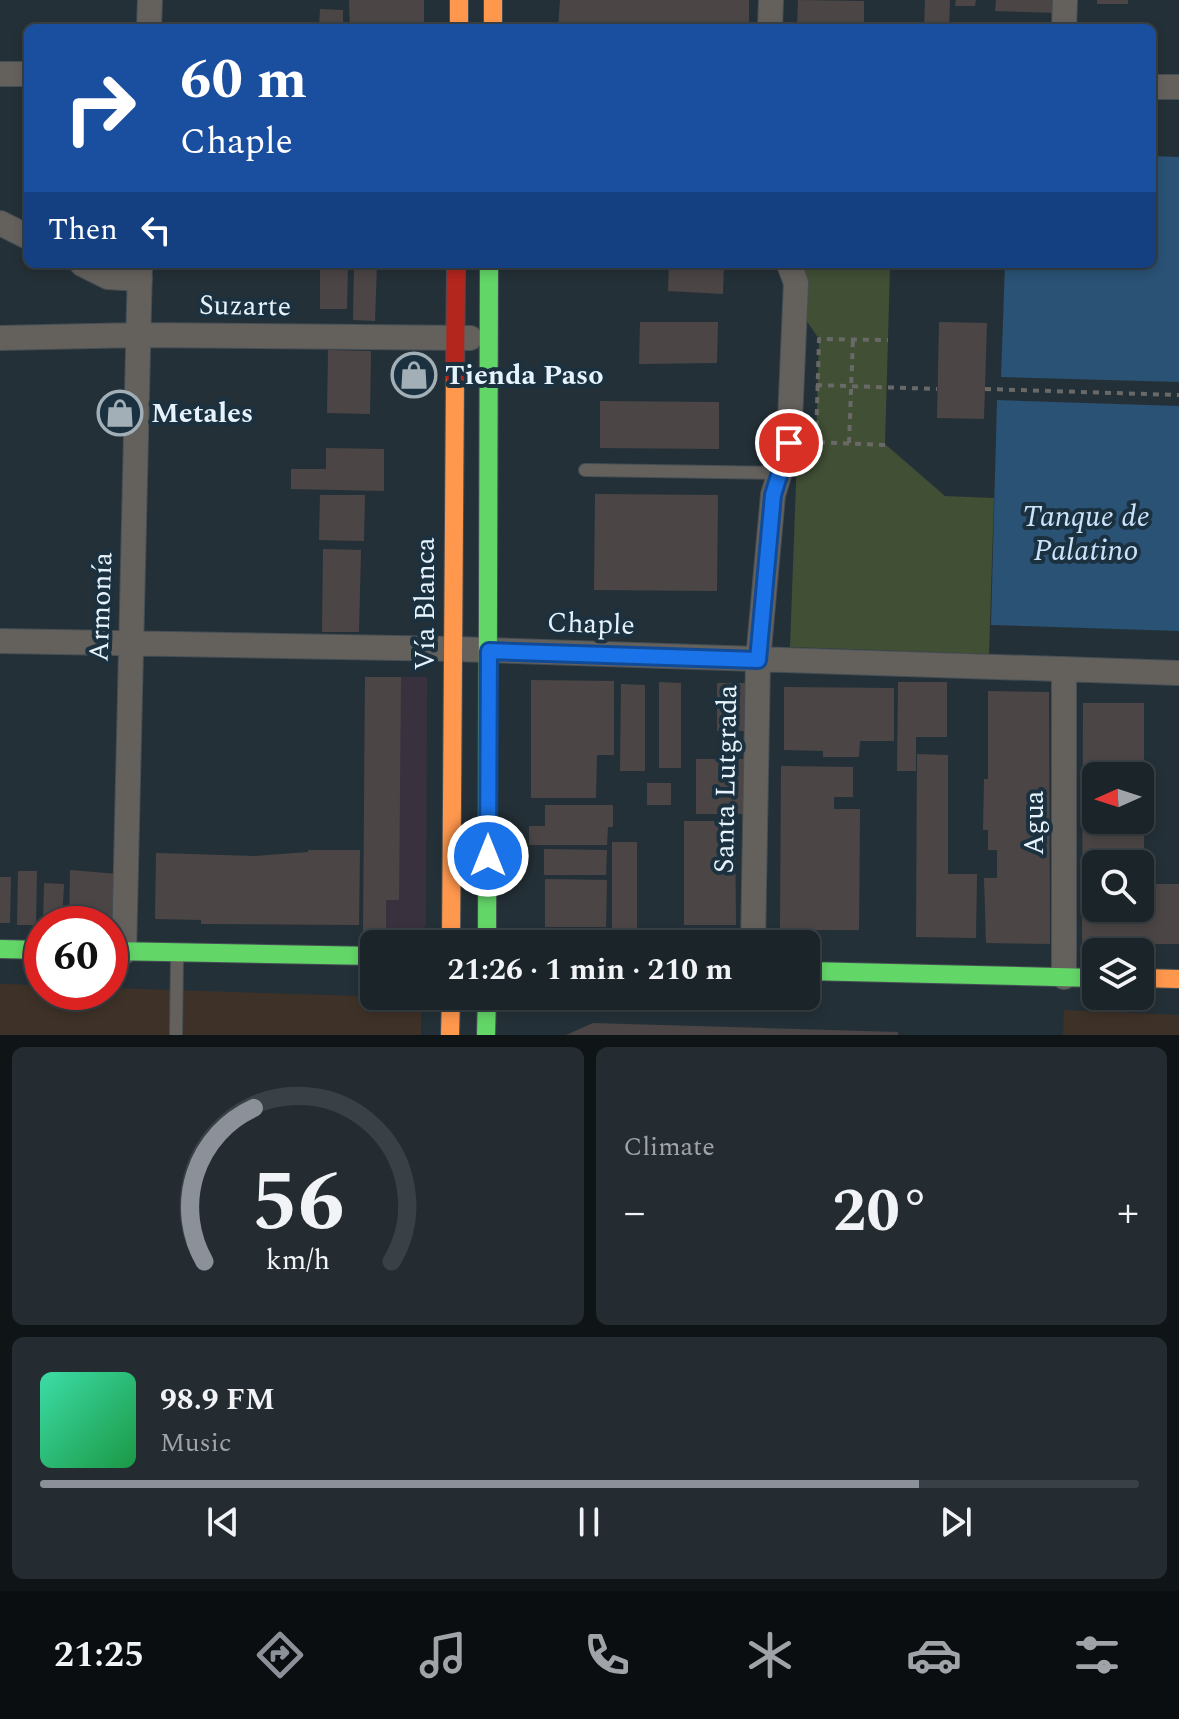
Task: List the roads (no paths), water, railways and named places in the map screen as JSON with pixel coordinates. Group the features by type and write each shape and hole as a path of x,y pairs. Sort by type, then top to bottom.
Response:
{"main road":[{"path":"459,0 459,24"},
{"path":"493,0 493,24"},
{"name":"Vía Blanca","path":"451,930 456,268"},
{"path":"487,930 489,268"},
{"path":"0,949 24,950"},
{"path":"128,952 360,956"},
{"path":"820,971 1082,978"},
{"path":"1154,978 1179,979"},
{"path":"450,1035 451,1010"},
{"path":"486,1035 487,1010"}],"street":[{"path":"149,24 150,0"},
{"path":"770,24 771,0"},
{"path":"1064,24 1065,0"},
{"path":"0,74 24,74"},
{"path":"1156,87 1179,87"},
{"path":"0,223 24,235"},
{"path":"90,268 108,277 140,271"},
{"name":"Santa Lutgrada","path":"753,930 758,660 773,495 789,443 796,283 793,268"},
{"name":"Armonía","path":"119,906 140,271"},
{"name":"Suzarte","path":"0,338 139,335 489,339"},
{"name":"Chaple","path":"0,641 454,649 1179,673"},
{"name":"Agua","path":"1064,669 1064,977"}],"lane":[{"path":"585,470 780,473"},
{"path":"176,1035 177,953"}],"water":[{"path":"1156,156 1179,157 1179,382 1001,377 1005,268 1156,268"},
{"name":"Tanque de Palatino","path":"997,400 1179,406 1179,631 991,625"}],"place":[{"name":"Tienda Paso","path":"414,375"},
{"name":"Metales","path":"120,413"}]}
